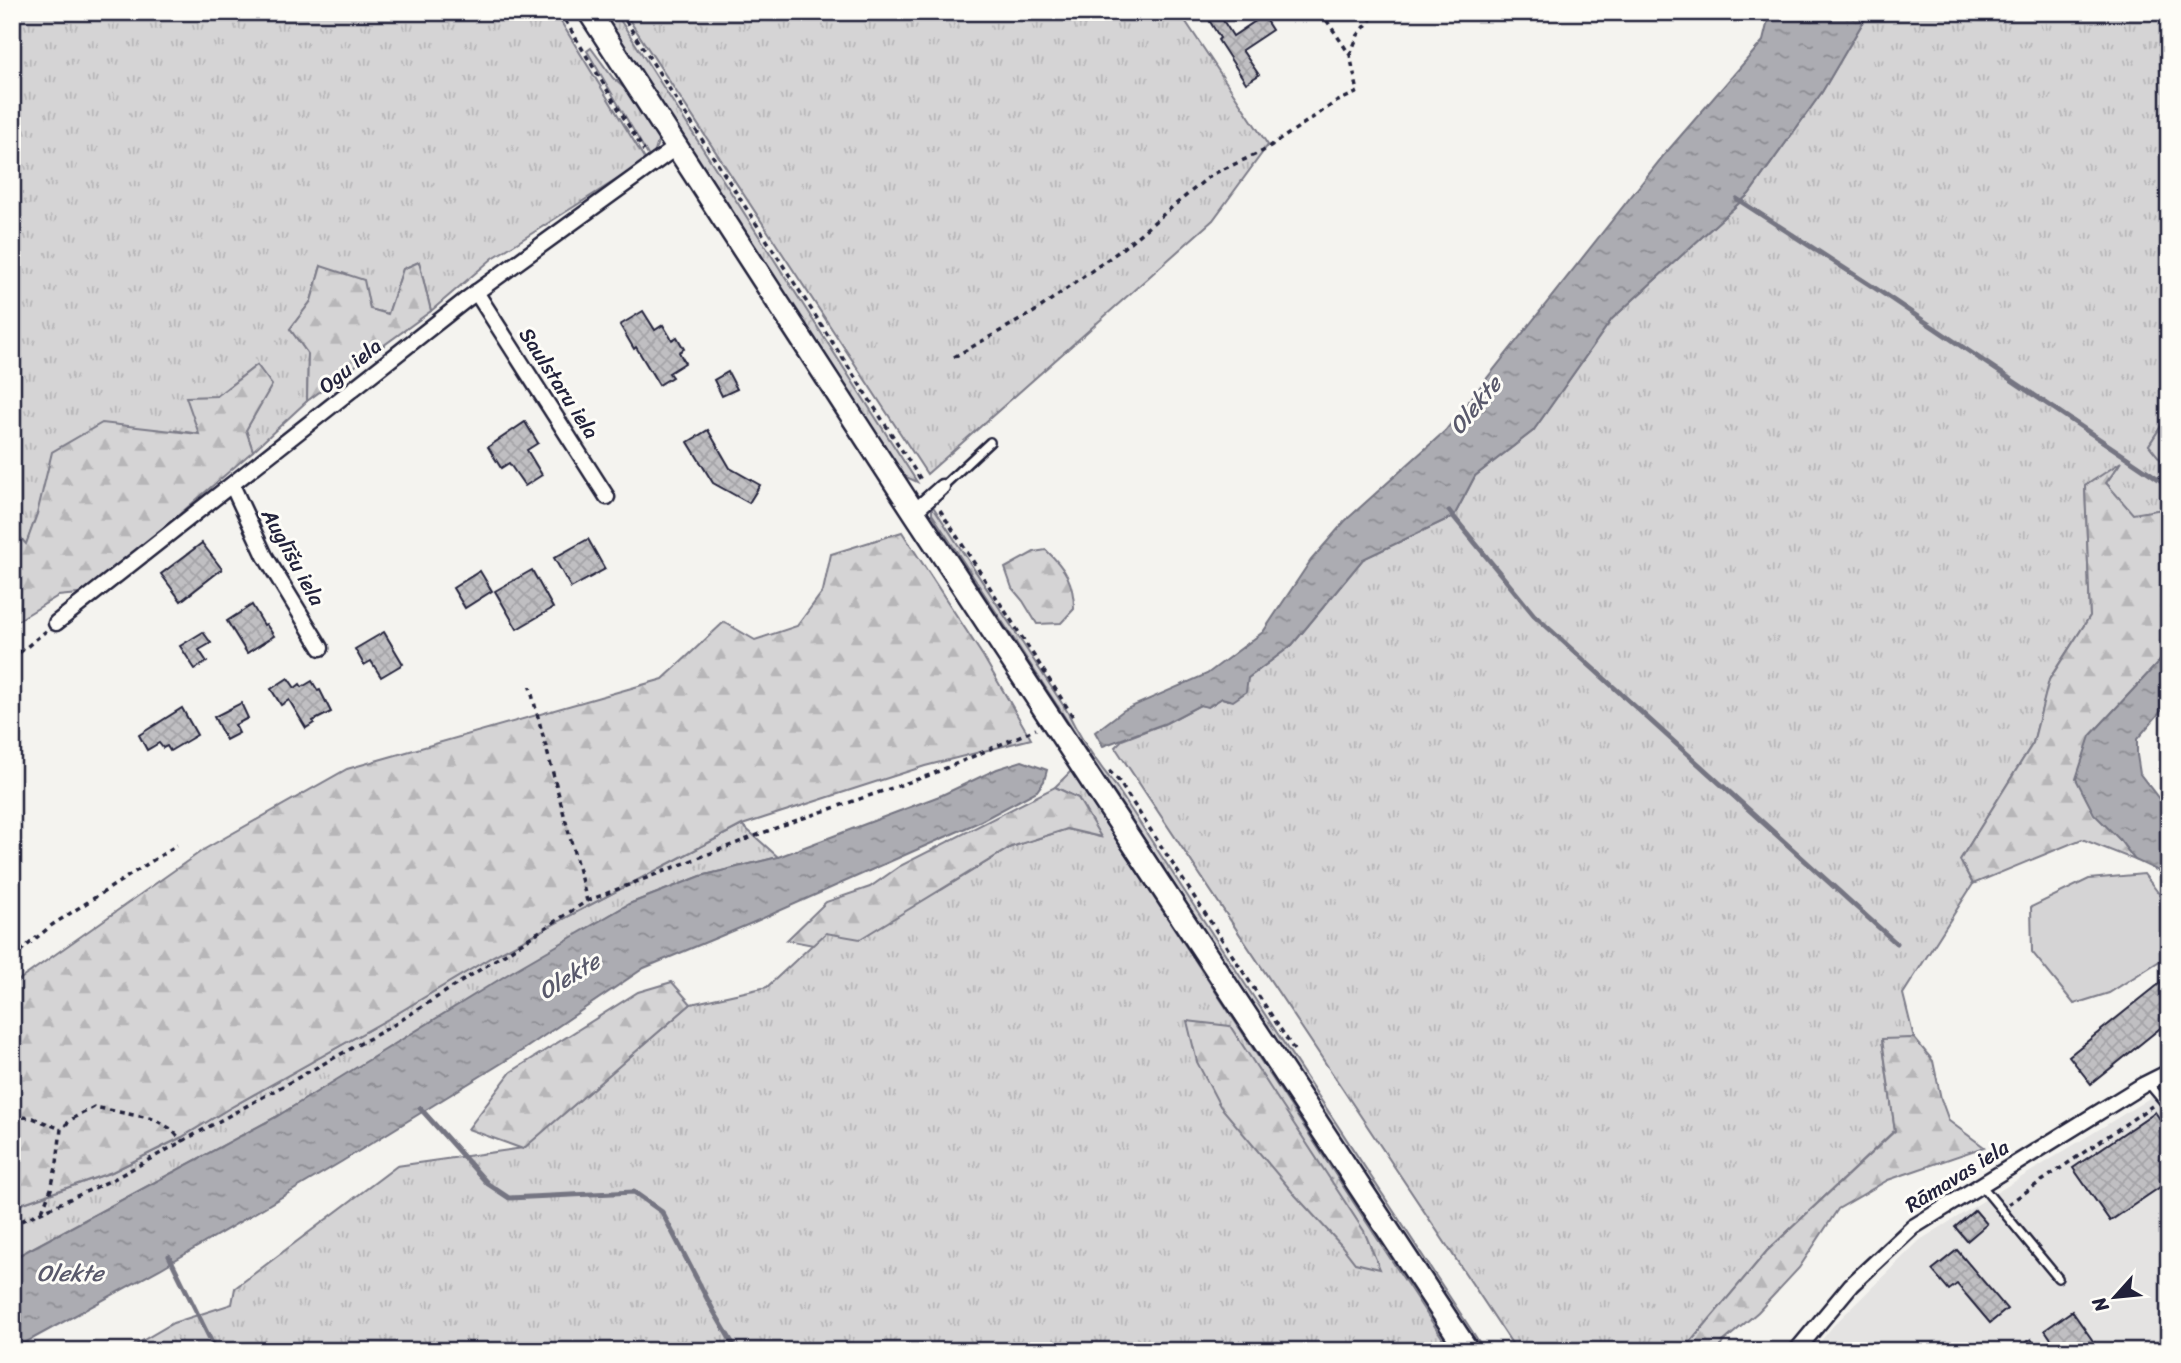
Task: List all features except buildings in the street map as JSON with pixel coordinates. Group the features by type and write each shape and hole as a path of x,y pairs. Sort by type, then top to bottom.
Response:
{"main road":[{"path":"576,18 675,148 1468,1351"}],"street":[{"name":"Ogu iela","path":"56,623 476,292 675,148"},
{"name":"Saulstaru iela","path":"476,292 607,497"},
{"name":"Auglīšu iela","path":"232,485 265,556 321,648"},
{"path":"914,512 937,492"},
{"name":"Rāmavas iela","path":"1796,1351 1851,1285 1913,1227 2169,1072"}],"lane":[{"path":"937,492 990,442"},
{"path":"2147,1083 2169,1108"},
{"path":"1980,1184 2058,1279"}],"path":[{"path":"560,12 576,18 652,164"},
{"path":"620,12 937,492 1076,721"},
{"path":"954,357 1034,312 1118,252 1211,175 1263,151 1336,102 1358,92 1350,55 1321,12"},
{"path":"1350,55 1358,34 1377,12"},
{"path":"12,659 56,623"},
{"path":"530,687 587,901"},
{"path":"12,1225 112,1180 392,1026 587,901 763,833 930,775 1053,722"},
{"path":"1102,764 1118,780 1301,1059"},
{"path":"12,958 52,925 177,845"},
{"path":"2001,1209 2162,1100"},
{"path":"12,1101 16,1108 13,1117 33,1118 61,1129"},
{"path":"42,1211 51,1189 61,1129 72,1119 94,1107 154,1119 171,1129 183,1142"}],"shaded area":[{"path":"2161,1091 2169,1091 2169,1351 1813,1351 1833,1326 1920,1240"}],"green space":[{"path":"12,12 555,12 646,161 493,258 431,311 419,262 403,269 388,314 370,309 321,266 311,301 290,329 308,354 307,401 253,451 246,430 271,385 257,365 217,396 200,434 172,430 37,514 26,545 12,528"},
{"path":"601,12 615,12 917,482 904,476"},
{"path":"624,12 1198,12 1186,22 1268,145 1213,220 927,474"},
{"path":"1869,12 2169,12 2169,414 2149,445 2169,470 2169,508 2133,515 2106,483 2119,465 2085,486 2090,616 2050,678 2033,743 1960,860 1973,884 1903,994 1914,1038 1882,1040 1895,1130 1767,1251 1683,1351 1517,1351 1115,747 1122,740 1166,723 1200,705 1208,707 1222,698 1228,700 1248,678 1292,645 1363,559 1454,516 1475,476 1533,431 1612,319 1749,194 1822,92"},
{"path":"591,48 613,78 633,96 659,138 654,155 649,157 587,51"},
{"path":"419,262 431,311 307,401 308,354 290,329 311,301 321,266 364,280 370,309 388,314 403,269"},
{"path":"257,365 272,385 246,430 253,451 88,593 58,596 12,624 12,528 26,544 37,514 52,452 102,423 199,434 186,397 217,396"},
{"path":"2169,414 2169,470 2149,445"},
{"path":"2121,462 2106,483 2133,514 2169,508 2169,651 2090,736 2119,839 2135,860 2082,839 1973,884 1960,860 2033,743 2049,680 2090,616 2085,486"},
{"path":"932,505 1067,711 1101,768 1115,785 1485,1351 1479,1351 932,514"},
{"path":"902,532 983,656 1031,739 925,766 742,825 493,956 182,1137 112,1172 12,1207 12,985 203,850 347,769 663,679 724,622 755,640 797,626 823,591 831,554"},
{"path":"1046,550 1067,576 1074,609 1061,623 1037,624 1012,588 1005,568 1034,552"},
{"path":"1071,771 1451,1351 125,1351 173,1323 232,1304 235,1288 397,1166 523,1148 691,1004 767,987 825,933 941,890 1011,847 1067,829 1100,837 1078,798 1055,787"},
{"path":"1055,787 1078,798 1101,837 1067,829 1011,847 860,939 826,933 813,945 787,940 826,902 870,887 900,866"},
{"path":"742,825 778,857 701,876 629,904 276,1117 12,1259 12,1207 112,1172 182,1137 493,956"},
{"path":"2144,874 2169,907 2169,955 2109,993 2074,1004 2032,952 2031,907 2089,879"},
{"path":"672,982 691,1004 523,1149 468,1129 511,1072 638,992"},
{"path":"1187,1021 1230,1026 1364,1231 1380,1269 1355,1263 1220,1106 1197,1062"},
{"path":"1914,1038 1933,1061 1949,1121 1984,1147 1888,1180 1838,1209 1799,1268 1758,1312 1723,1342 1718,1351 1683,1351 1767,1251 1895,1131 1882,1039"}],"water":[{"name":"Olekte","path":"1770,12 1869,12 1822,92 1749,194 1612,319 1533,431 1475,476 1454,516 1363,559 1292,645 1248,678 1246,692 1233,701 1222,698 1208,707 1200,705 1166,723 1103,746 1095,732 1124,710 1207,674 1263,632 1311,560 1345,521 1445,431 1664,155 1763,41"},
{"path":"2169,651 2169,702 2137,739 2137,755 2140,774 2169,812 2169,876 2135,860 2094,814 2076,779 2090,736"},
{"name":"Olekte","path":"1022,761 1047,770 1037,791 979,822 644,968 523,1050 341,1162 160,1269 12,1350 12,1259 276,1117 513,971 629,904 701,876 778,857 942,795 997,769"}],"waterway":[{"path":"1737,199 1881,292 2169,486"},
{"path":"1449,511 1534,615 1896,943"},
{"path":"420,1108 488,1184 509,1198 634,1192 662,1212 737,1351"},
{"path":"169,1256 216,1351"}]}
